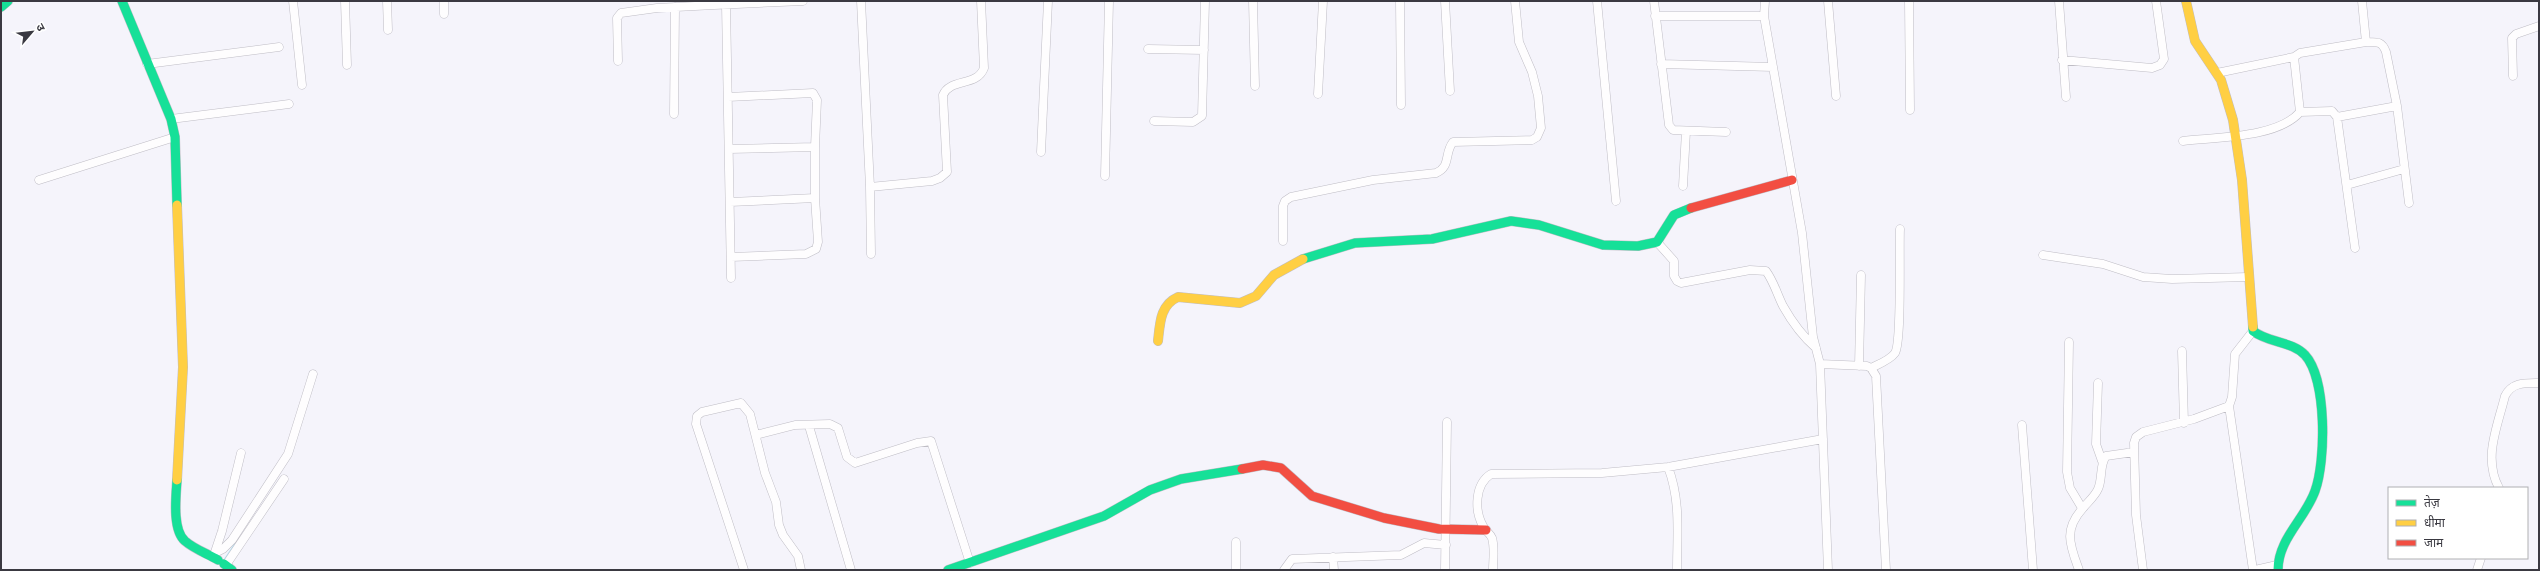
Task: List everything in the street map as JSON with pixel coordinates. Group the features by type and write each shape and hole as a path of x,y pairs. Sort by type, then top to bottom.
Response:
{"street":[{"path":"1,7 8,1"},
{"path":"122,1 171,119 175,137 183,367 175,511 180,535 185,541 221,562"},
{"path":"293,1 302,85"},
{"path":"345,1 347,64"},
{"path":"387,1 388,30"},
{"path":"444,1 444,14"},
{"path":"618,61 617,18 625,12 657,4 675,7 714,3 726,5 803,1"},
{"path":"861,1 870,187 871,254"},
{"path":"870,187 932,181 940,178 947,172 943,95 949,87 975,80 982,74 984,68 981,1"},
{"path":"1041,152 1048,1"},
{"path":"1105,176 1109,1"},
{"path":"1154,121 1193,122 1200,119 1205,1"},
{"path":"1253,1 1255,86"},
{"path":"1318,94 1323,1"},
{"path":"1400,1 1401,105"},
{"path":"1445,1 1450,91"},
{"path":"1283,240 1283,206 1285,200 1291,197 1373,180 1436,173 1443,170 1453,142 1532,140 1537,137 1541,128 1538,96 1532,72 1519,42 1514,1"},
{"path":"1597,1 1616,201"},
{"path":"1654,1 1668,125 1673,130 1726,132"},
{"path":"1765,1 1764,16 1802,233 1816,348 1820,364 1828,570"},
{"path":"1828,1 1836,96"},
{"path":"1909,1 1910,110"},
{"path":"2059,1 2062,60 2066,97"},
{"path":"2062,60 2152,68 2160,65 2164,59 2156,1"},
{"path":"2186,1 2190,29 2196,42 2217,73 2225,89 2244,184 2248,277 2253,331 2259,338 2273,344 2300,350 2306,355 2313,368 2321,406 2319,473 2315,490 2283,548 2278,568 2254,570 2228,406 2232,397 2235,354 2253,331"},
{"path":"2362,1 2366,42"},
{"path":"726,5 731,278"},
{"path":"674,114 675,7"},
{"path":"1655,16 1706,14 1764,16"},
{"path":"2513,76 2512,38 2516,34 2539,26"},
{"path":"2217,73 2294,56 2300,53 2366,42 2378,42 2383,45 2397,106 2409,203"},
{"path":"147,64 279,47"},
{"path":"1148,49 1204,50"},
{"path":"2183,141 2234,136 2276,128 2294,119 2300,112 2294,56"},
{"path":"1661,64 1774,67"},
{"path":"728,97 813,93 817,100 815,198 818,242 816,249 806,254 731,257"},
{"path":"171,119 289,104"},
{"path":"2337,117 2397,106"},
{"path":"2300,112 2332,111 2337,117 2355,248"},
{"path":"1683,186 1686,131"},
{"path":"39,180 175,137"},
{"path":"729,149 815,147"},
{"path":"2346,185 2404,169"},
{"path":"1158,341 1162,312 1170,300 1178,297 1240,303 1250,301 1274,275 1287,266 1316,253 1355,242 1432,239 1521,221 1586,243 1614,247 1644,246 1656,242 1674,215 1709,202 1792,180"},
{"path":"730,202 815,198"},
{"path":"1871,368 1886,360 1896,352 1898,331 1900,229"},
{"path":"1656,242 1674,261 1674,276 1677,281 1681,283 1750,270 1766,270 1772,279 1783,306 1803,336 1816,348"},
{"path":"2043,256 2103,264 2143,277 2172,279 2248,277"},
{"path":"1859,366 1861,275"},
{"path":"2069,342 2067,472 2070,488 2082,508"},
{"path":"2182,351 2184,423"},
{"path":"1820,364 1859,366 1871,368 1875,372 1877,384 1886,570"},
{"path":"221,562 223,549 232,540 281,466 291,446 314,374"},
{"path":"2079,570 2072,550 2069,532 2071,523 2098,488 2102,461 2097,453 2096,444 2098,383"},
{"path":"2499,487 2490,468 2491,451 2505,396 2508,390 2517,384 2539,383"},
{"path":"744,570 715,478 700,442 697,416 702,412 741,404 750,414 776,502 779,525 783,535 798,556 801,570"},
{"path":"2143,570 2136,515 2134,452 2136,437 2144,432 2184,423 2228,406"},
{"path":"1445,570 1447,529 1447,422"},
{"path":"756,435 795,425 809,426 830,424 838,428 847,458 855,464 917,443 931,442 970,562"},
{"path":"2022,425 2032,570"},
{"path":"809,426 850,570"},
{"path":"1493,570 1494,546 1490,534 1480,520 1478,500 1482,481 1491,474 1602,473 1668,467 1823,439"},
{"path":"2102,461 2111,454 2134,452"},
{"path":"221,562 241,453"},
{"path":"948,570 1104,516 1150,490 1181,479 1262,465 1281,468 1312,496 1330,503 1384,518 1447,529 1486,530"},
{"path":"1668,467 1676,488 1676,570"},
{"path":"221,562 284,479"},
{"path":"1236,542 1236,570"},
{"path":"1284,570 1292,560 1401,555 1424,543 1446,545"},
{"path":"1333,557 1334,570"},
{"path":"2477,570 2481,559"}],"waterway":[{"path":"225,560 237,542"}],"traffic: fast":[{"path":"1,7 8,1"},
{"path":"122,1 171,119 175,137 177,205"},
{"path":"1303,259 1355,243 1432,239 1511,221 1539,225 1603,245 1638,246 1657,242 1674,215 1691,208"},
{"path":"2253,327 2253,331 2259,335 2294,347 2305,355 2312,367 2321,401 2322,441 2319,478 2311,501 2282,549 2278,570"},
{"path":"948,570 1104,516 1150,490 1181,479 1242,469"},
{"path":"177,480 176,521 181,536 185,541 218,560"},
{"path":"224,564 232,570"}],"traffic: slow":[{"path":"2186,1 2195,41 2221,80 2233,120 2242,180 2253,327"},
{"path":"177,205 183,367 177,480"},
{"path":"1158,341 1162,315 1172,300 1178,297 1240,303 1256,296 1274,275 1303,259"}],"traffic: jam":[{"path":"1691,208 1792,180"},
{"path":"1242,469 1263,465 1281,468 1312,496 1384,518 1439,529 1486,530"}]}
